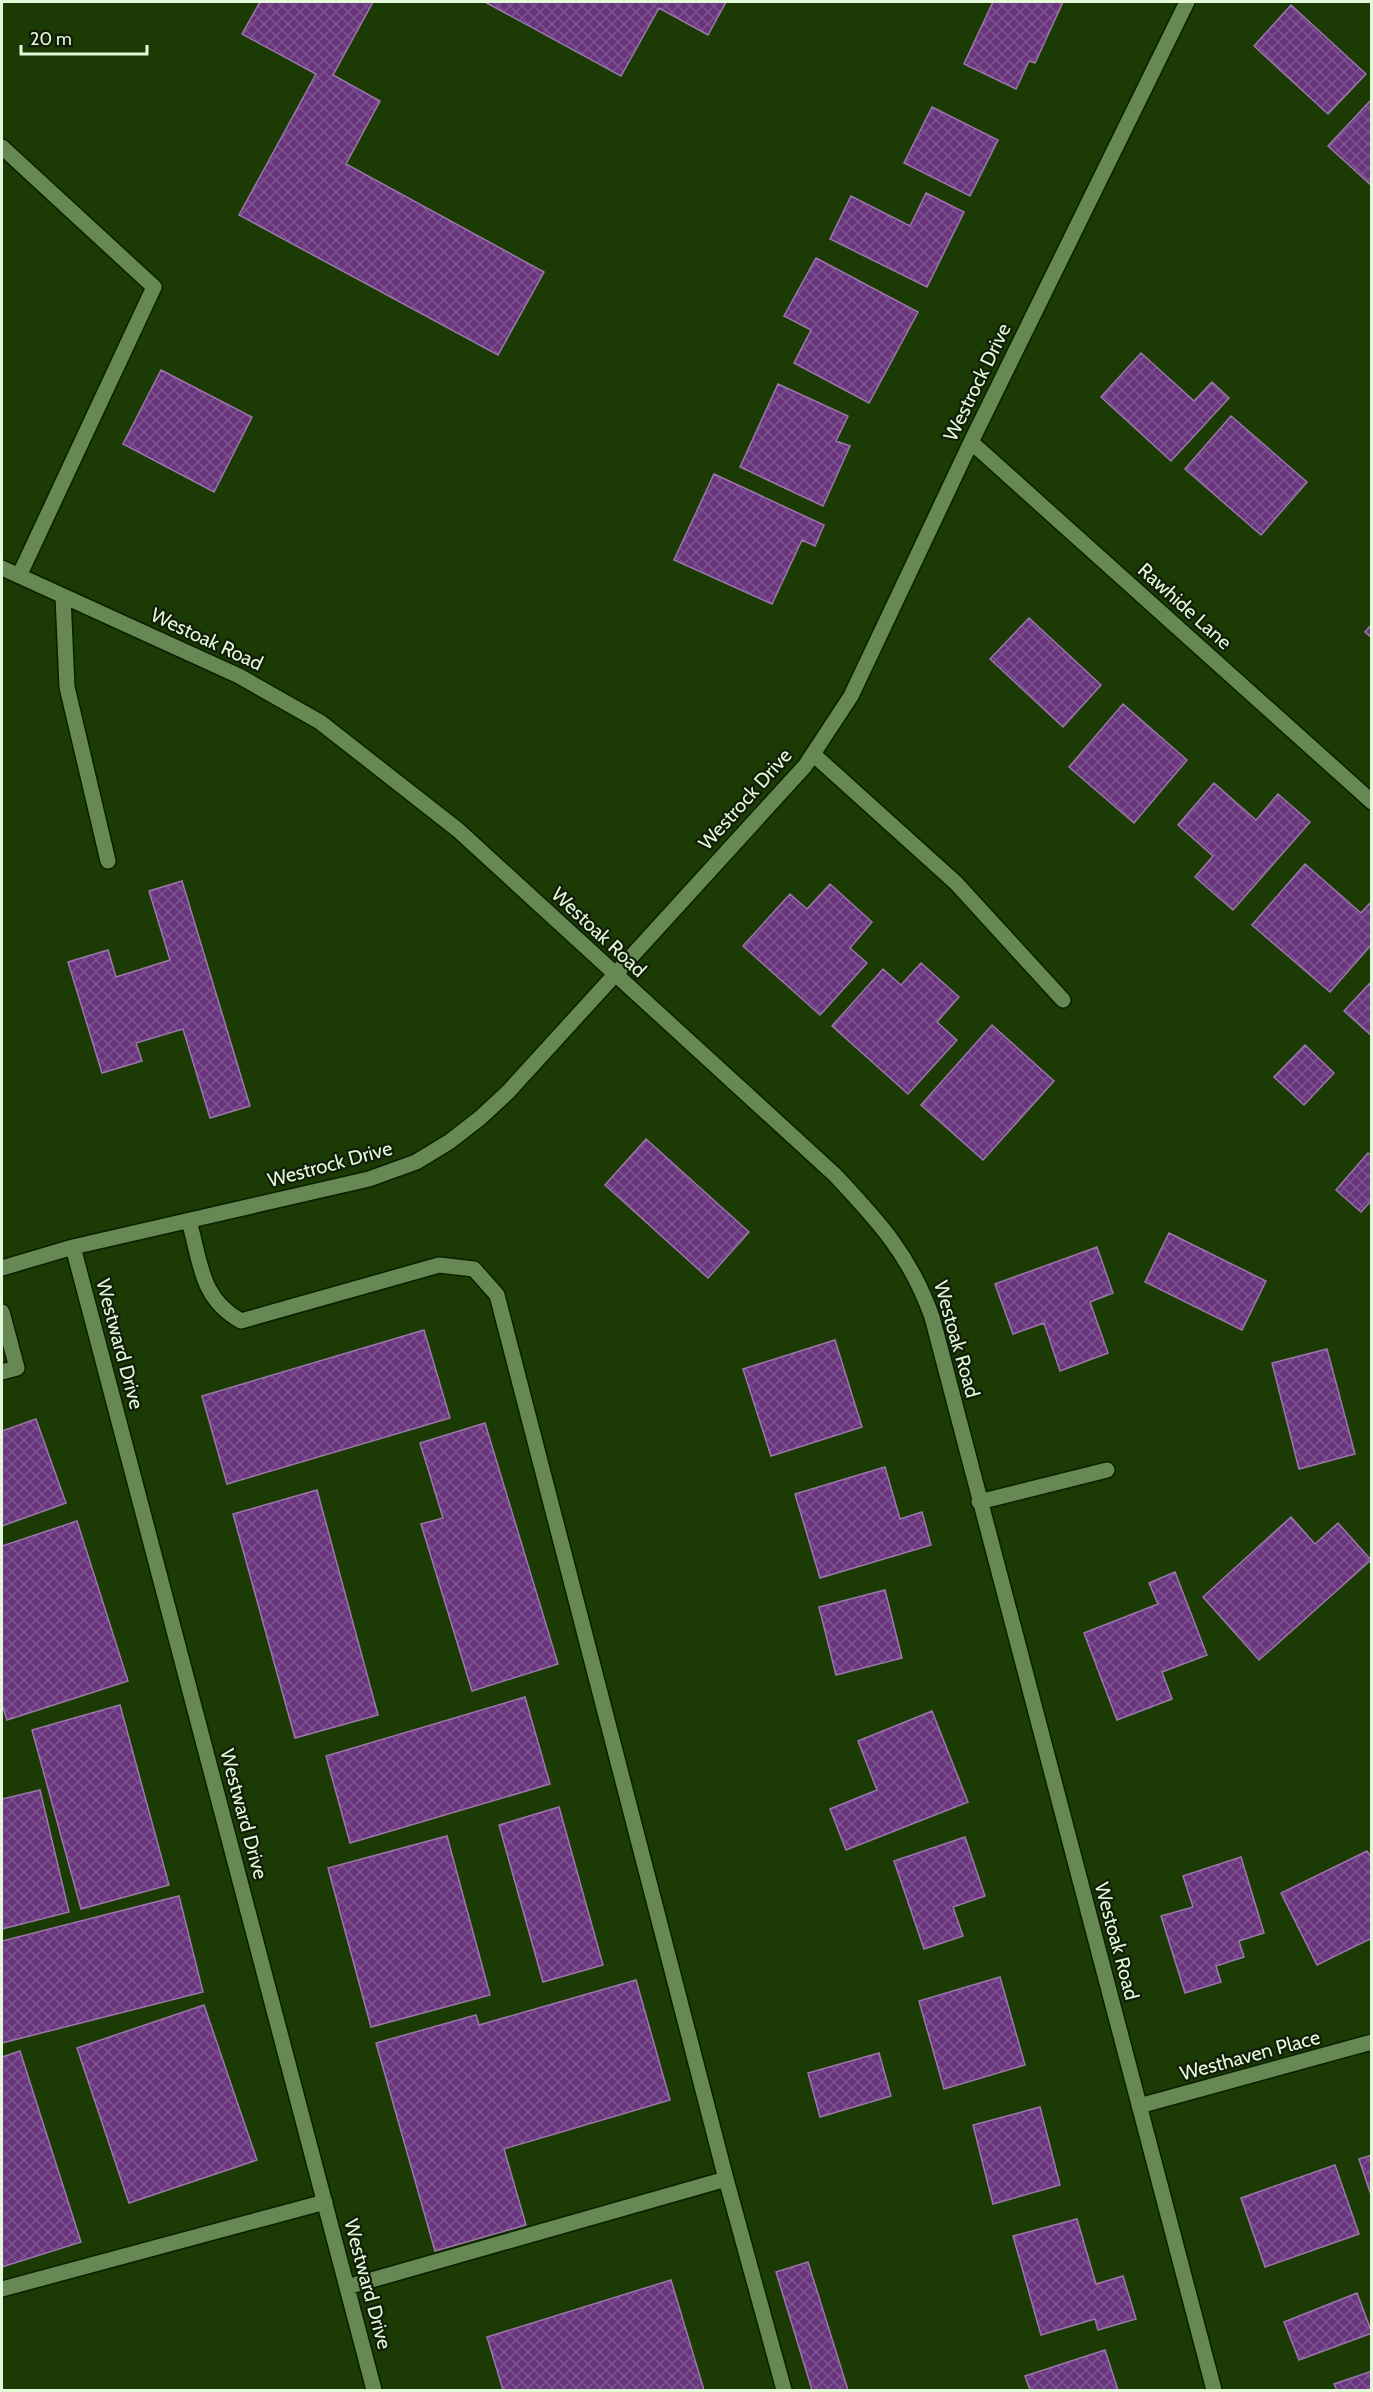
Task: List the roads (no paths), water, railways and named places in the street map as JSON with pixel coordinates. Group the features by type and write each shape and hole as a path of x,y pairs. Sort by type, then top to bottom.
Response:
{"street":[{"name":"Westrock Drive","path":"2,1268 73,1247 369,1179 416,1162 449,1142 494,1105 813,754 851,696 971,442 1187,2"},
{"path":"2,147 154,287 19,576"},
{"name":"Rawhide Lane","path":"971,442 1371,802"},
{"name":"Westoak Road","path":"2,568 239,676 320,722 458,830 835,1175 901,1251 920,1282 932,1317 1214,2391"},
{"path":"63,596 67,687 108,861"},
{"path":"813,754 956,883 1063,1000"},
{"path":"189,1221 209,1295 224,1311 241,1321 439,1265 474,1269 497,1295 726,2179 784,2391"},
{"name":"Westward Drive","path":"73,1247 374,2391"},
{"path":"2,1312 17,1368 2,1372"},
{"path":"979,1502 1107,1470"},
{"name":"Westhaven Place","path":"1139,2106 1371,2042"},
{"path":"347,2287 726,2179"},
{"path":"2,2289 325,2202"}]}
